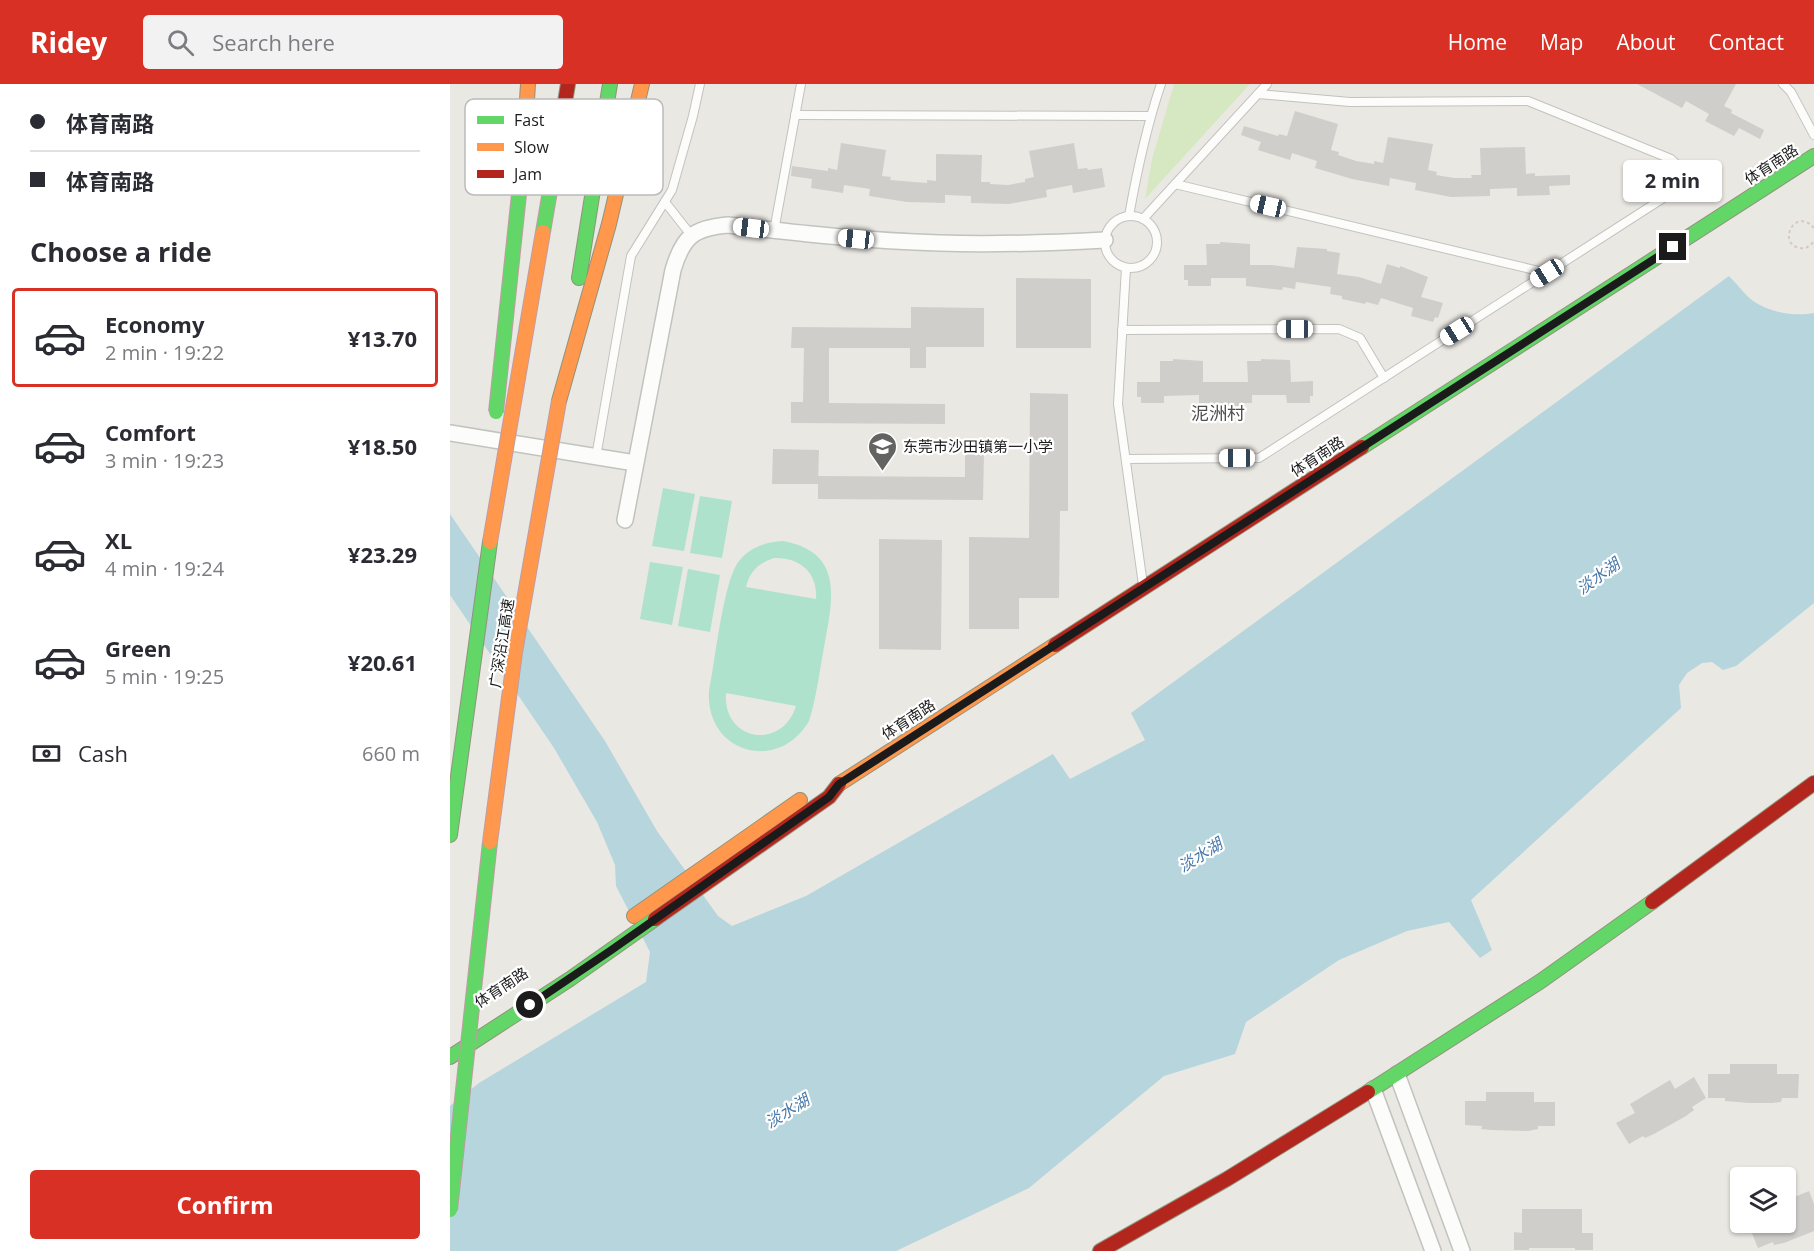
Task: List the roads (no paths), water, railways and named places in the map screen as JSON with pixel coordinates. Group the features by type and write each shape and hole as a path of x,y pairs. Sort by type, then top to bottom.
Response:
{"main road":[{"path":"527,99 528,84"},
{"name":"广深沿江高速","path":"566,99 568,84"},
{"name":"广深沿江高速","path":"608,99 610,84"},
{"path":"639,99 642,84"},
{"name":"体育南路","path":"450,1057 610,951 829,797 839,784 1814,156"},
{"path":"490,542 500,369 519,195"},
{"name":"广深沿江高速","path":"450,835 490,542 549,195"},
{"name":"广深沿江高速","path":"450,1210 486,869 515,652 592,195"},
{"path":"559,401 616,195"},
{"path":"1100,1251 1227,1179 1397,1074 1541,981 1704,866 1814,783"},
{"name":"体育南路","path":"619,927 822,786 839,784"},
{"name":"体育南路","path":"450,1040 480,1020"}],"street":[{"path":"625,520 673,270 679,251 691,236 709,227 728,225 856,239 939,243 1022,244 1105,240"},
{"path":"450,433 635,463"},
{"path":"1397,1074 1462,1251"},
{"path":"1373,1089 1433,1251"}],"lane":[{"path":"596,457 631,256 672,190 700,84"},
{"path":"774,231 801,84"},
{"path":"1129,216 1150,116 1161,84"},
{"path":"1143,219 1266,84"},
{"path":"1783,84 1791,92 1814,135"},
{"path":"1126,459 1259,458 1679,188 1683,177 1680,166 1671,159 1528,101 1350,102 1257,94"},
{"path":"795,115 1150,116"},
{"path":"1176,184 1547,273"},
{"path":"665,202 691,236"},
{"path":"1129,216 1143,219 1156,236 1156,251 1147,263 1140,267 1125,268 1112,261 1105,248 1105,240 1110,227 1115,221 1129,216"},
{"path":"1125,268 1118,404 1143,587"},
{"path":"1122,330 1339,329 1360,338 1384,378"}],"water":[{"name":"淡水湖","path":"1729,276 1750,299 1759,305 1791,314 1814,313 1814,603 1736,666 1723,670 1712,662 1702,663 1687,673 1679,685 1681,708 1471,900 1492,950 1480,958 1449,922 1407,931 1339,960 1246,1022 1235,1054 1164,1076 1029,1188 896,1251 450,1251 450,1106 479,1083 646,982 650,952 616,886 615,865 597,822 554,748 450,595 450,514 605,741 657,831 718,916 732,926 806,896 1053,754 1070,779 1145,740 1131,713"}],"place":[{"name":"东莞市沙田镇第一小学","path":"882,472"}],"district":[{"name":"泥洲村","path":"1218,413"}]}
